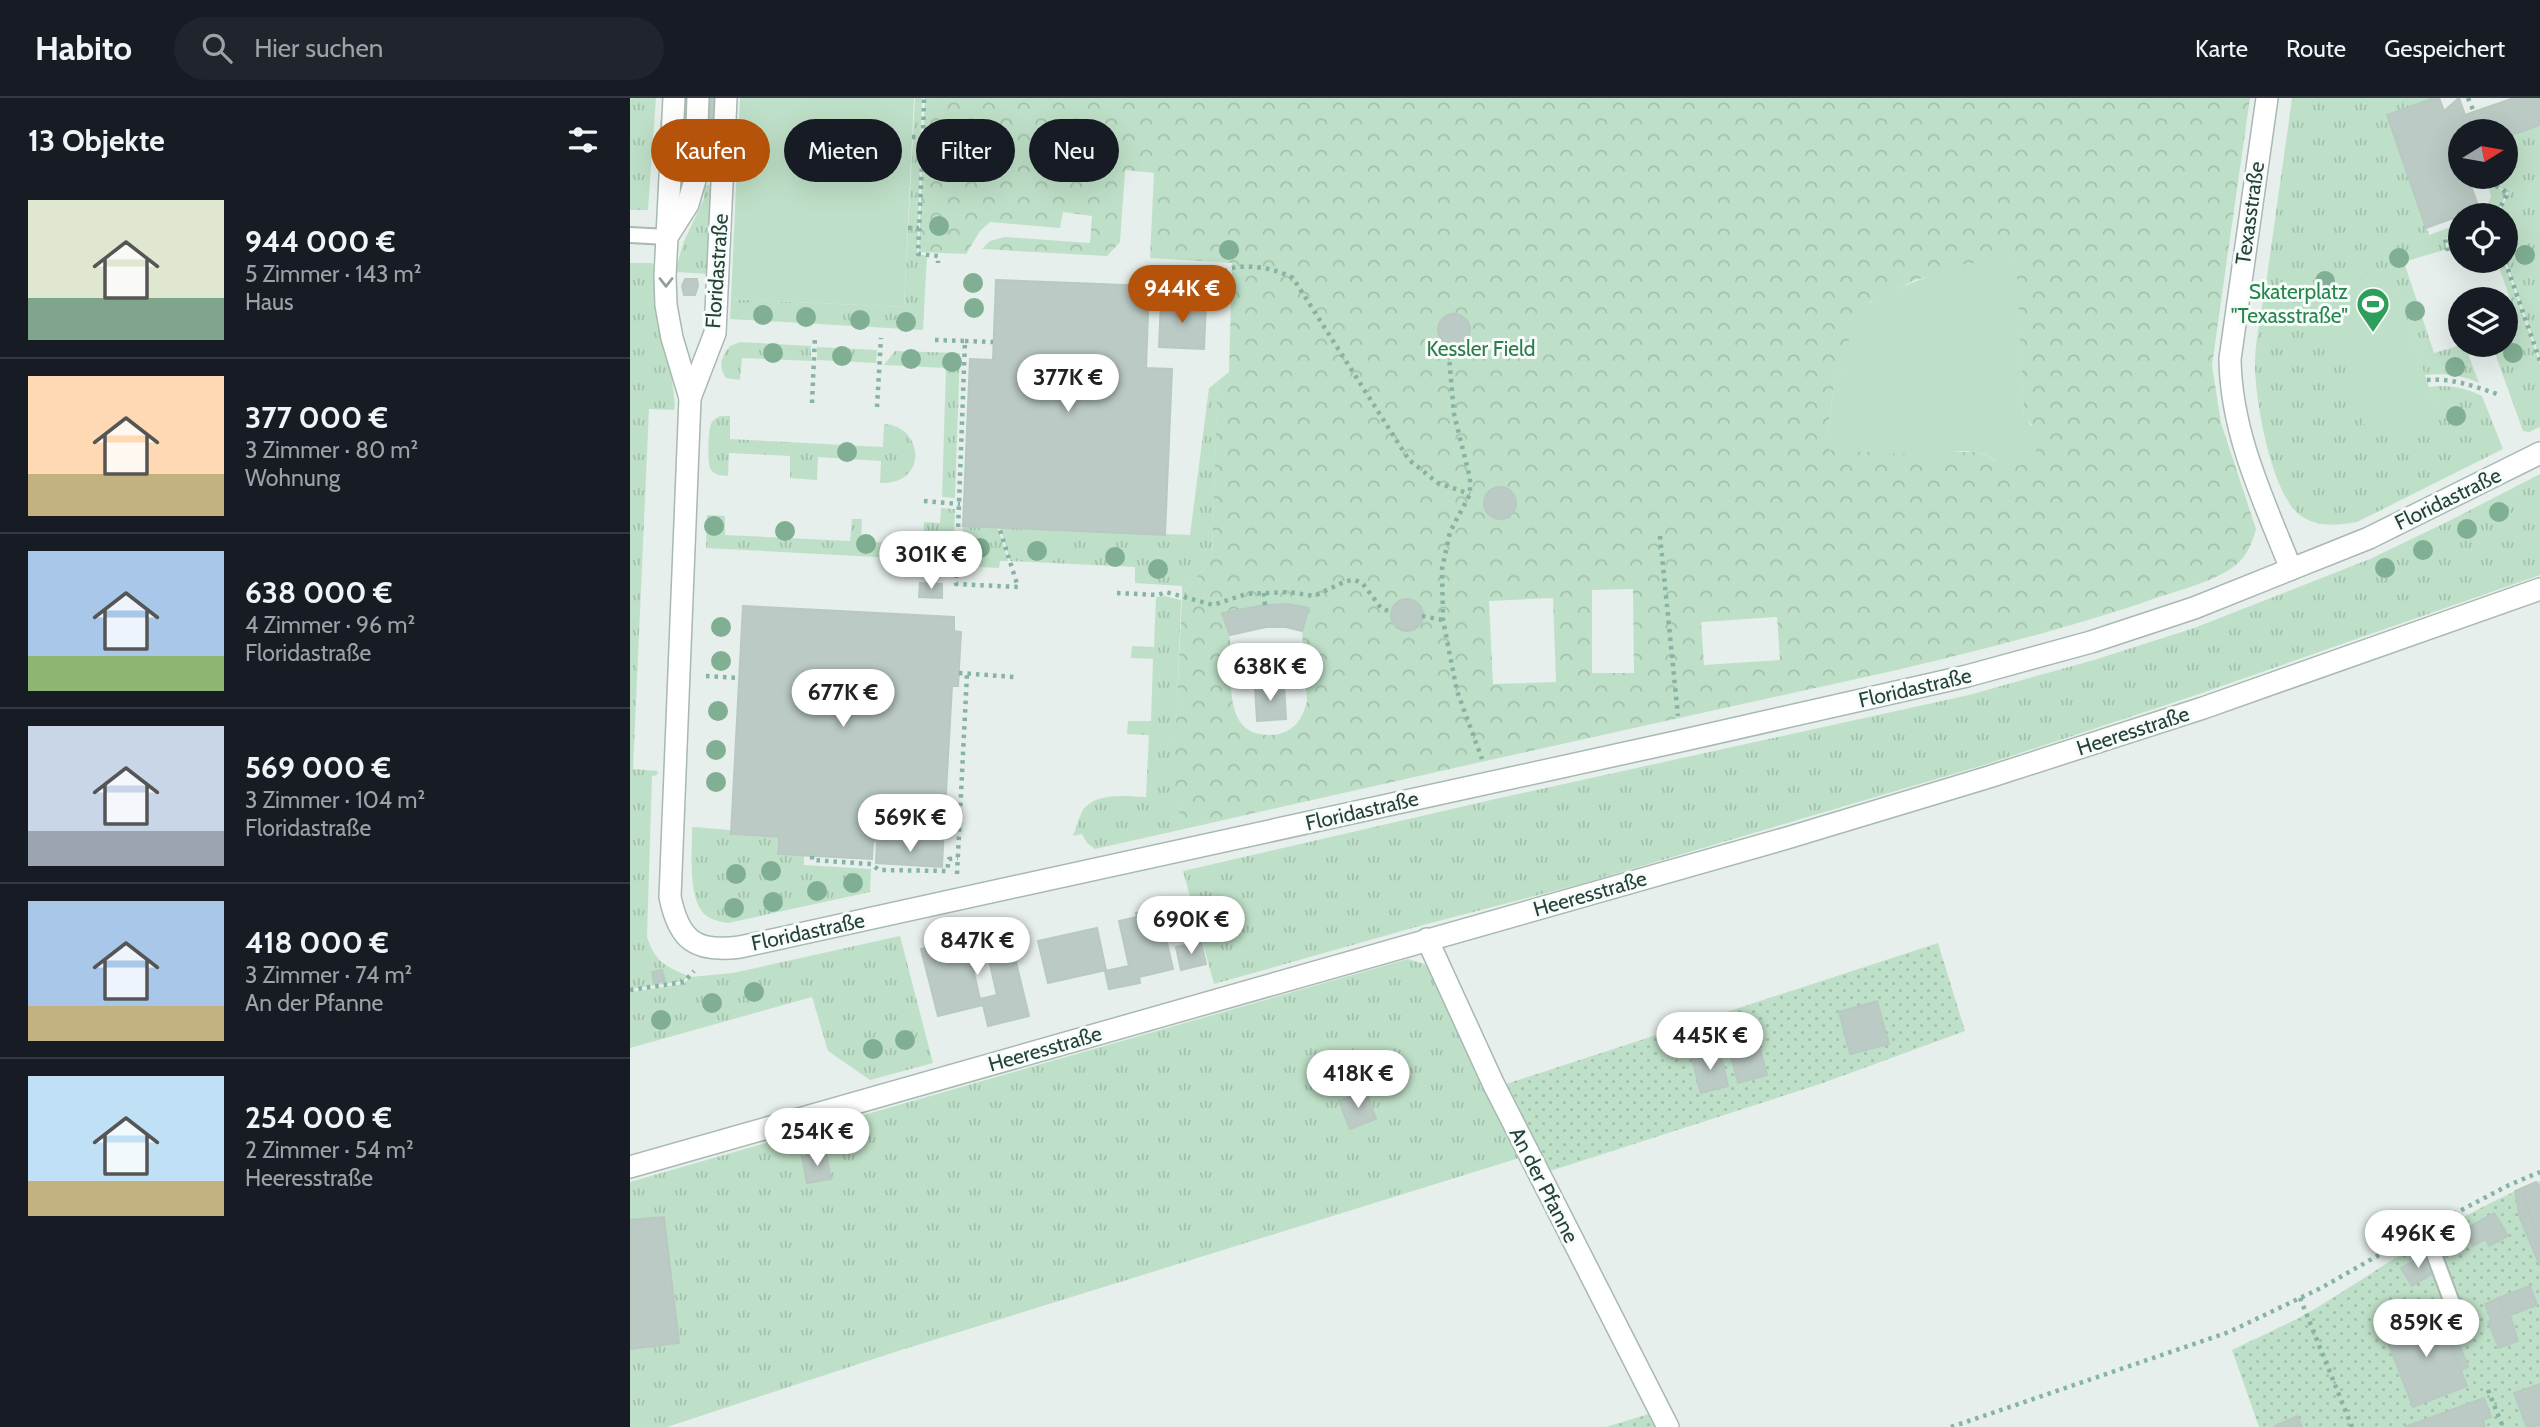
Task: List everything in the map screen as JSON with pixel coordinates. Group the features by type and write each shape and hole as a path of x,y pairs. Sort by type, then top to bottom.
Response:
{"street":[{"name":"Floridastraße","path":"674,98 666,305 672,338 690,398"},
{"name":"Floridastraße","path":"667,237 688,204 695,180 698,98"},
{"name":"Floridastraße","path":"726,98 715,333 690,398 670,897 677,923 684,933 702,946 712,949 740,947 1967,676 2091,642 2193,608 2369,538 2540,453"},
{"name":"Texasstraße","path":"2267,98 2230,359 2230,387 2242,444 2291,569"},
{"name":"Heeresstraße","path":"630,1167 1762,845 1989,777 2203,708 2540,589"},
{"name":"An der Pfanne","path":"1427,939 1493,1083 1668,1427"}],"lane":[{"path":"630,235 667,237"},
{"path":"2432,1250 2458,1316"}],"path":[{"path":"923,119 924,98"},
{"path":"2468,98 2474,112"},
{"path":"921,182 918,254 939,256 938,263"},
{"path":"2502,189 2508,193 2503,203"},
{"path":"908,228 919,228"},
{"path":"2448,238 2445,239 2448,251"},
{"path":"1217,276 1233,268 1279,270 1293,278 1409,460 1438,483 1470,494"},
{"path":"2509,273 2540,361"},
{"path":"812,403 815,336"},
{"path":"877,407 881,338"},
{"path":"935,340 993,342"},
{"path":"965,341 956,584 1018,587 999,527"},
{"path":"1448,345 1454,414 1470,478 1470,494 1450,532 1442,569 1443,620 1457,691 1490,783"},
{"path":"2427,380 2441,379 2467,384 2497,394"},
{"path":"924,502 960,504"},
{"path":"1660,536 1680,741"},
{"path":"1117,593 1158,595 1166,592 1213,605 1246,594 1289,592 1314,596 1346,580 1355,580 1363,584 1381,608 1391,612"},
{"path":"1264,593 1265,605"},
{"path":"1422,616 1443,620"},
{"path":"959,673 1014,677"},
{"path":"961,898 957,878 967,674"},
{"path":"678,675 740,678"},
{"path":"812,856 812,860 870,864 879,870 947,870 949,859 958,858"},
{"path":"630,990 684,982 712,949"},
{"path":"2428,1228 2509,1185 2540,1172"},
{"path":"1951,1427 2229,1332 2300,1298 2416,1234"},
{"path":"2300,1298 2352,1427"},
{"path":"2488,1390 2503,1427"}],"green space":[{"path":"630,98 656,98 654,119 651,119 648,210 630,210"},
{"path":"740,98 914,98 904,307 731,299 736,182 770,182 770,119 739,119"},
{"path":"915,98 922,98 921,119 916,119 916,182 919,182 917,254 927,256 923,330 730,319 731,299 904,307"},
{"name":"Kessler Field","path":"925,98 2250,98 2212,365 2221,423 2256,529 2243,557 2235,566 2219,575 2103,616 2029,637 1880,674 1184,829 1173,789 1182,596 1212,557 1218,381 1229,372 1232,263 1150,258 1154,173 1125,170 1120,242 1107,256 982,249 990,241 1005,237 1090,243 1092,216 1063,212 1060,228 990,222 980,231 966,254 919,252 922,182 1015,182 1015,119 924,119","holes":["2015,258 2024,416 2032,425 1996,461 1976,452 1946,452 1828,434 1833,390 1870,302 1915,280","1633,589 1634,673 1592,673 1592,590","1553,598 1556,682 1493,684 1489,601","1288,604 1309,608 1302,631 1307,701 1295,725 1274,735 1247,729 1239,720 1231,692 1229,634 1222,614 1265,605","1777,617 1780,660 1704,665 1701,622"]},
{"path":"2292,98 2434,98 2387,115 2429,235 2448,228 2448,238 2444,239 2447,249 2404,262 2434,353 2448,349 2448,357 2469,357 2479,383 2453,375 2425,375 2390,269 2438,415 2429,387 2456,387 2482,396 2503,449 2357,522 2329,525 2301,516 2290,505 2281,488 2261,420 2255,361"},
{"path":"2540,125 2540,358 2518,295 2518,287 2515,287 2510,273 2518,273 2518,203 2504,203 2509,193 2502,189 2518,189 2518,133"},
{"path":"704,185 714,185 710,274 675,272 684,241 704,199"},
{"path":"2489,189 2500,189 2507,193 2502,203 2488,203 2491,197"},
{"path":"2016,258 2024,415 2036,440 2036,449 2030,462 2010,466 1985,455 1966,451 1941,456 1829,450 1833,390 1846,357 1847,344 1863,308 1882,294 1959,265"},
{"path":"630,263 651,263 658,267 675,404 674,410 649,409 633,769 658,771 657,775 652,776 647,937 654,953 662,962 688,976 683,981 630,989"},
{"name":"Skaterplatz \"Texasstraße\"","path":"2390,269 2438,415 2369,438 2320,292"},
{"path":"2501,273 2508,273 2513,287 2506,287"},
{"path":"2518,301 2540,364 2540,427 2529,432 2523,431 2496,357 2518,357"},
{"path":"740,342 811,346 811,361 742,358 740,380 726,378 721,366 724,354 730,346"},
{"path":"817,347 877,350 876,363 817,360"},
{"path":"895,351 960,353 955,498 942,497 946,368 884,365"},
{"path":"1218,381 1212,557 1182,596 1182,586 1135,583 1135,567 1010,561 1000,527 1190,535 1209,388"},
{"path":"720,416 730,416 730,439 883,447 884,424 898,427 907,434 913,444 913,466 907,475 896,481 880,483 881,461 818,457 817,480 790,478 790,456 729,453 728,476 719,475 711,470 708,447 711,424"},
{"path":"2540,474 2540,575 2196,695 1984,765 1581,884 1214,984 1183,871 1969,695 2094,660 2194,628 2370,559"},
{"path":"941,508 955,509 953,561 706,548 707,515 725,516 725,535 850,541 852,519 862,519 861,541 923,545 924,522 940,523"},
{"path":"963,526 998,528 1008,561 1000,561 999,568 961,566"},
{"path":"1156,597 1181,600 1174,789 1184,829 1095,849 1087,843 1082,834 1073,836 1088,804 1112,796 1146,797 1149,735 1127,734 1128,721 1151,721 1153,659 1131,658 1132,646 1154,647"},
{"path":"692,827 730,830 731,835 778,838 777,855 804,856 804,865 871,869 870,892 728,923 714,920 703,913 694,892"},
{"path":"900,936 933,1063 870,1080 828,1051 812,997 630,1048 630,992 684,984 690,977 733,973"},
{"path":"1938,943 1965,1031 1820,1084 1547,1172 1506,1084"},
{"path":"1408,959 1427,965 1519,1158 898,1351 667,1427 630,1427 630,1182"},
{"path":"2540,1181 2540,1427 2259,1427 2232,1350 2313,1310 2424,1240 2481,1208"},
{"path":"1652,1413 1662,1427 1606,1427"}],"building":[{"path":"665,98 734,98 734,119 662,119"},
{"path":"2434,98 2439,98 2444,111 2459,98 2465,115 2514,98 2540,98 2540,125 2518,133 2518,119 2448,119 2448,189 2472,189 2477,203 2448,203 2448,220 2426,228 2387,115"},
{"path":"685,279 697,279 695,295 684,295 682,286"},
{"path":"996,280 1149,286 1146,368 1172,369 1165,535 963,526 970,359 993,360"},
{"path":"1161,300 1206,303 1204,349 1159,347"},
{"path":"1454,314 1465,319 1470,330 1465,341 1454,346 1443,341 1438,330 1443,319"},
{"path":"1500,487 1511,492 1516,503 1511,514 1500,519 1489,514 1484,503 1489,492"},
{"path":"920,583 942,584 942,598 919,597"},
{"path":"1407,599 1418,604 1423,615 1418,626 1407,631 1396,626 1391,615 1396,604"},
{"path":"1288,604 1309,608 1302,631 1286,627 1266,627 1230,635 1222,613 1265,605"},
{"path":"743,606 954,617 954,631 961,632 958,686 952,686 943,845 873,841 872,859 778,854 779,837 731,834"},
{"path":"1284,685 1286,719 1257,721 1255,687"},
{"path":"877,841 943,845 942,867 876,863"},
{"path":"1159,908 1173,969 1139,977 1140,983 1109,989 1105,971 1129,966 1119,921 1137,917 1136,913"},
{"path":"1097,928 1106,970 1048,983 1038,941"},
{"path":"1008,929 1029,1016 988,1026 983,1005 938,1016 921,949","holes":["989,960 997,995 980,999 972,964"]},
{"path":"1201,942 1206,964 1181,970 1176,947"},
{"path":"662,970 665,981 654,983 652,972"},
{"path":"1877,1001 1889,1044 1850,1054 1839,1012"},
{"path":"1758,1042 1767,1075 1738,1083 1729,1049"},
{"path":"1720,1052 1728,1086 1701,1093 1692,1059"},
{"path":"1366,1091 1376,1119 1350,1129 1339,1101"},
{"path":"826,1152 831,1179 807,1183 802,1157"},
{"path":"2536,1182 2539,1187 2524,1193 2540,1241 2540,1266 2520,1218 2515,1191"},
{"path":"2540,1186 2540,1241 2524,1193"},
{"path":"2494,1213 2504,1229 2473,1246 2464,1230"},
{"path":"664,1217 679,1343 630,1349 630,1220"},
{"path":"2504,1229 2508,1236 2489,1246 2486,1239"},
{"path":"2425,1255 2435,1272 2412,1286 2401,1268"},
{"path":"2530,1286 2537,1305 2505,1317 2498,1298"},
{"path":"2498,1298 2505,1317 2510,1315 2518,1341 2499,1348 2488,1322 2491,1320 2485,1304"},
{"path":"2438,1311 2467,1386 2413,1407 2384,1332"},
{"path":"2448,1316 2468,1367 2461,1370 2441,1319"},
{"path":"2540,1384 2540,1425 2527,1427 2514,1393"},
{"path":"2484,1398 2491,1417 2483,1420 2485,1427 2405,1427"},
{"path":"2297,1416 2302,1427 2275,1426"}],"place":[{"name":"Skaterplatz \"Texasstraße\"","path":"2373,334"}]}
